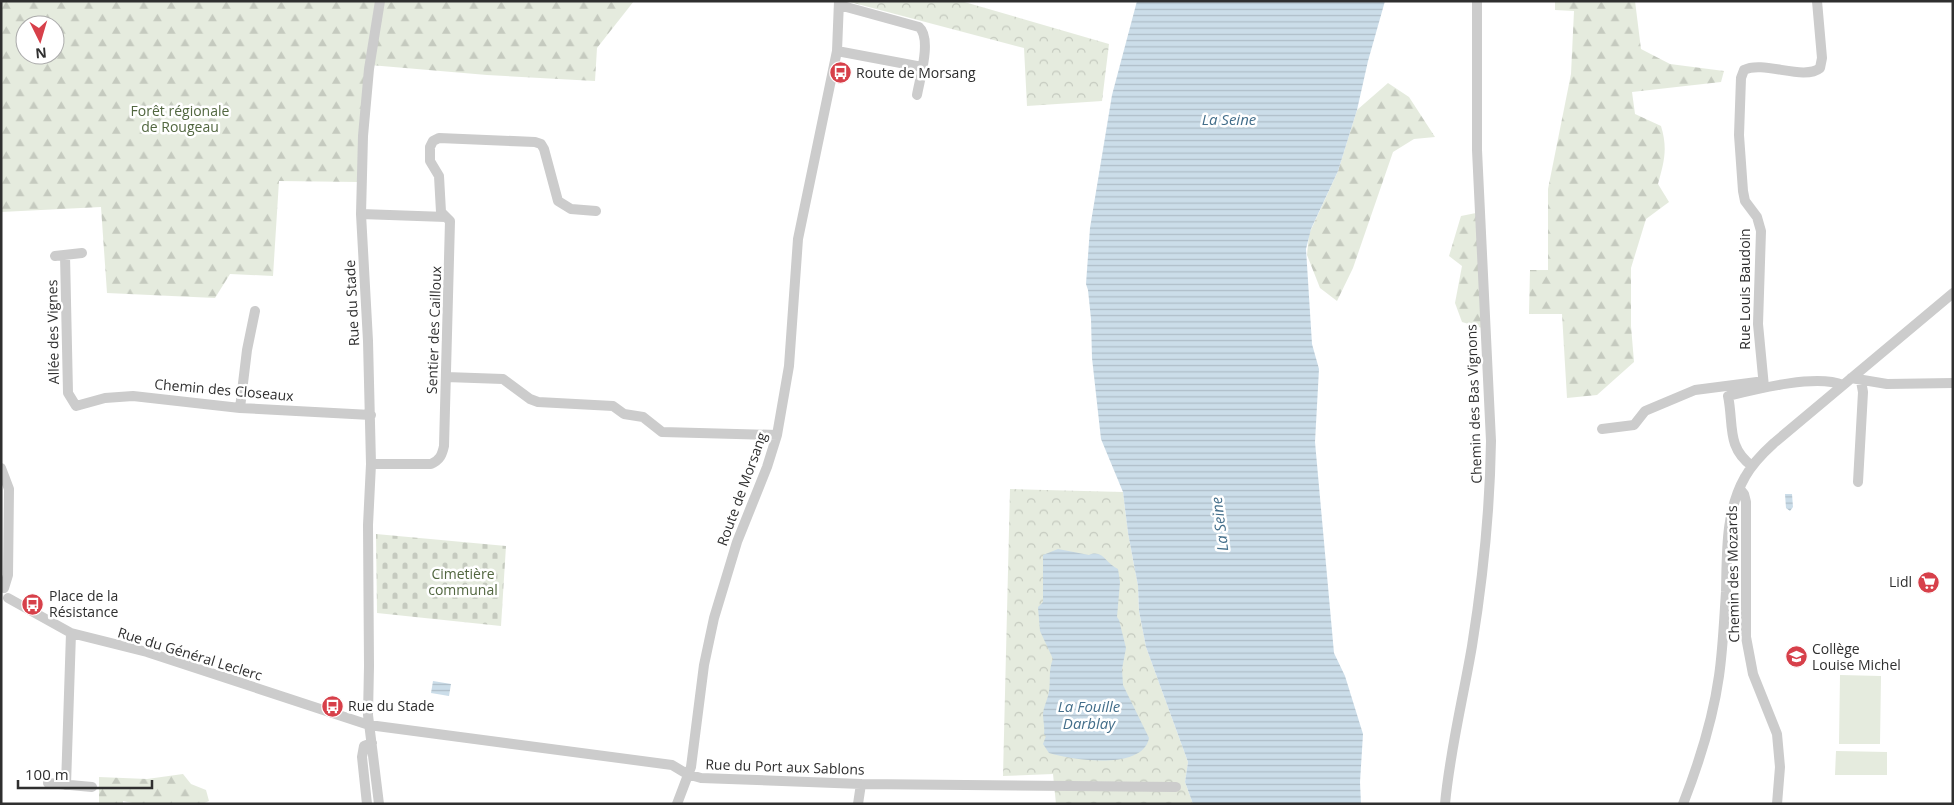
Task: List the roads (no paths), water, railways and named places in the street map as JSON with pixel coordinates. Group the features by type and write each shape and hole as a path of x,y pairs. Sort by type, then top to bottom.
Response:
{"street":[{"name":"Rue du Stade","path":"379,804 369,725 368,525 371,464 362,214 363,136 380,1"},
{"name":"Chemin des Bas Vignons","path":"1445,804 1452,746 1472,646 1491,485 1491,441 1477,150 1477,1"},
{"name":"Rue Louis Baudoin","path":"1763,387 1758,324 1761,231 1757,217 1745,201 1743,191 1739,135 1740,78 1744,70 1754,67 1809,72 1820,68 1822,58 1818,1"},
{"path":"839,3 921,28 926,40 917,95"},
{"name":"Route de Morsang","path":"677,804 691,767 704,665 714,618 737,542 768,467 777,435 789,366 798,239 837,51 839,3"},
{"path":"837,51 922,67"},
{"name":"Sentier des Cailloux","path":"371,464 425,464 438,461 444,446 450,221 441,212 439,176 430,161 429,155 433,141 439,138 534,142 541,144 558,200 571,209 596,210"},
{"path":"362,214 446,217"},
{"name":"Allée des Vignes","path":"76,406 68,392 60,255 82,253"},
{"path":"1683,804 1702,748 1717,691 1723,638 1730,518 1740,489 1752,466 1774,443 1842,385 1856,380 1953,293"},
{"path":"240,408 247,350 255,311"},
{"path":"446,377 503,379 530,399 538,402 612,406 624,414 643,417 662,432 777,435"},
{"path":"1856,380 1887,384 1953,383"},
{"path":"1856,380 1862,392 1858,482"},
{"path":"1602,429 1634,425 1646,411 1696,390 1757,382 1763,387"},
{"path":"1752,466 1742,459 1736,450 1732,434 1728,396 1763,387 1822,382 1842,385"},
{"name":"Chemin des Closeaux","path":"76,406 105,398 133,396 240,408 370,415"},
{"path":"1,468 9,489 8,575 4,594"},
{"name":"Chemin des Mozards","path":"1740,489 1744,494 1746,502 1746,637 1753,674 1777,734 1780,767 1777,804"},
{"name":"Rue du Général Leclerc","path":"4,594 71,633 146,652 369,725"},
{"path":"66,785 71,633"},
{"name":"Rue du Port aux Sablons","path":"369,725 672,765 687,774 701,778 862,784 1176,787"},
{"path":"367,804 362,757 364,746 372,743"},
{"path":"48,784 92,787"},
{"path":"858,804 862,784"}],"water":[{"name":"La Seine","path":"1137,1 1385,1 1368,61 1357,110 1338,171 1311,229 1306,249 1312,344 1319,369 1315,442 1334,653 1345,676 1363,734 1360,782 1361,804 1193,804 1185,782 1188,762 1146,647 1139,611 1138,586 1128,533 1123,492 1101,439 1092,358 1091,319 1086,284 1090,228 1112,95"},
{"path":"1785,494 1792,494 1793,507 1790,511 1786,508"},
{"name":"La Fouille Darblay","path":"1058,549 1089,555 1101,555 1118,569 1120,582 1117,617 1126,648 1122,669 1123,685 1149,738 1144,748 1134,755 1121,759 1089,760 1049,753 1043,744 1046,736 1044,734 1043,714 1050,687 1053,659 1040,631 1038,607 1043,602 1043,555"},
{"path":"433,681 451,684 449,696 431,693"}],"place":[{"name":"Route de Morsang","path":"840,73"},
{"name":"Lidl","path":"1928,582"},
{"name":"Place de la Résistance","path":"33,604"},
{"name":"Collège Louise Michel","path":"1796,657"},
{"name":"Rue du Stade","path":"332,706"}],"park label":[{"name":"Forêt régionale de Rougeau","path":"180,120"},
{"name":"Cimetière communal","path":"463,582"}]}
